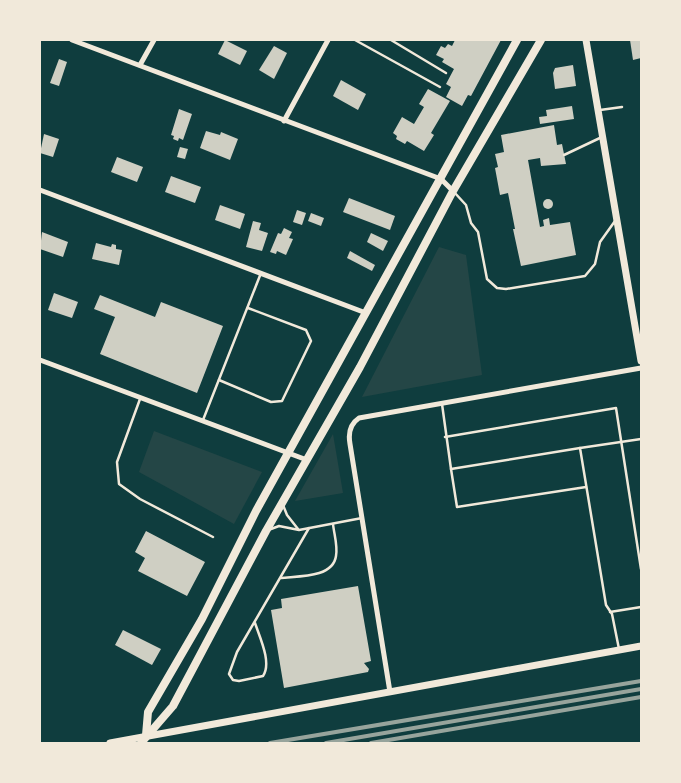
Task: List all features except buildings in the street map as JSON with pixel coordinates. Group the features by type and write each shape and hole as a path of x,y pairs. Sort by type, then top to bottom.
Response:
{"main road":[{"path":"143,740 148,712 202,619 256,511 517,40"},
{"path":"143,740 173,706 266,531 360,367 453,191 541,40"}],"street":[{"path":"72,40 284,121 441,178 453,191"},
{"path":"140,65 154,40"},
{"path":"284,121 328,40"},
{"path":"586,40 641,361"},
{"path":"40,190 366,313"},
{"path":"40,360 307,460"},
{"path":"390,692 350,444 350,427 359,418 641,368"},
{"path":"110,743 143,740 641,646"}],"lane":[{"path":"355,40 440,87"},
{"path":"391,40 446,73"},
{"path":"599,110 622,107"},
{"path":"564,155 603,136"},
{"path":"453,191 466,205 471,223 478,232 487,279 497,288 506,289 584,276 594,264 600,242 617,217"},
{"path":"203,420 260,273"},
{"path":"219,380 271,402 282,401 310,341 306,330 248,308"},
{"path":"141,397 117,462 119,484 140,499 213,536"},
{"path":"442,403 445,437 457,507 586,487"},
{"path":"445,437 616,408 641,569"},
{"path":"451,469 641,439"},
{"path":"580,448 606,605 610,612 619,650"},
{"path":"282,503 287,515 299,530"},
{"path":"266,531 279,526 299,530 362,518"},
{"path":"281,578 325,572 333,566 336,555 332,524"},
{"path":"256,624 265,656 266,672 264,676 239,682 233,680 229,674 231,664 256,624 309,528"},
{"path":"610,612 641,607"}],"shaded area":[{"path":"439,247 466,255 482,375 362,397"},
{"path":"154,431 262,472 234,524 139,472"},
{"path":"333,434 343,493 295,501"}],"railway":[{"path":"270,743 641,681"},
{"path":"326,743 641,689"},
{"path":"371,743 641,697"}]}
